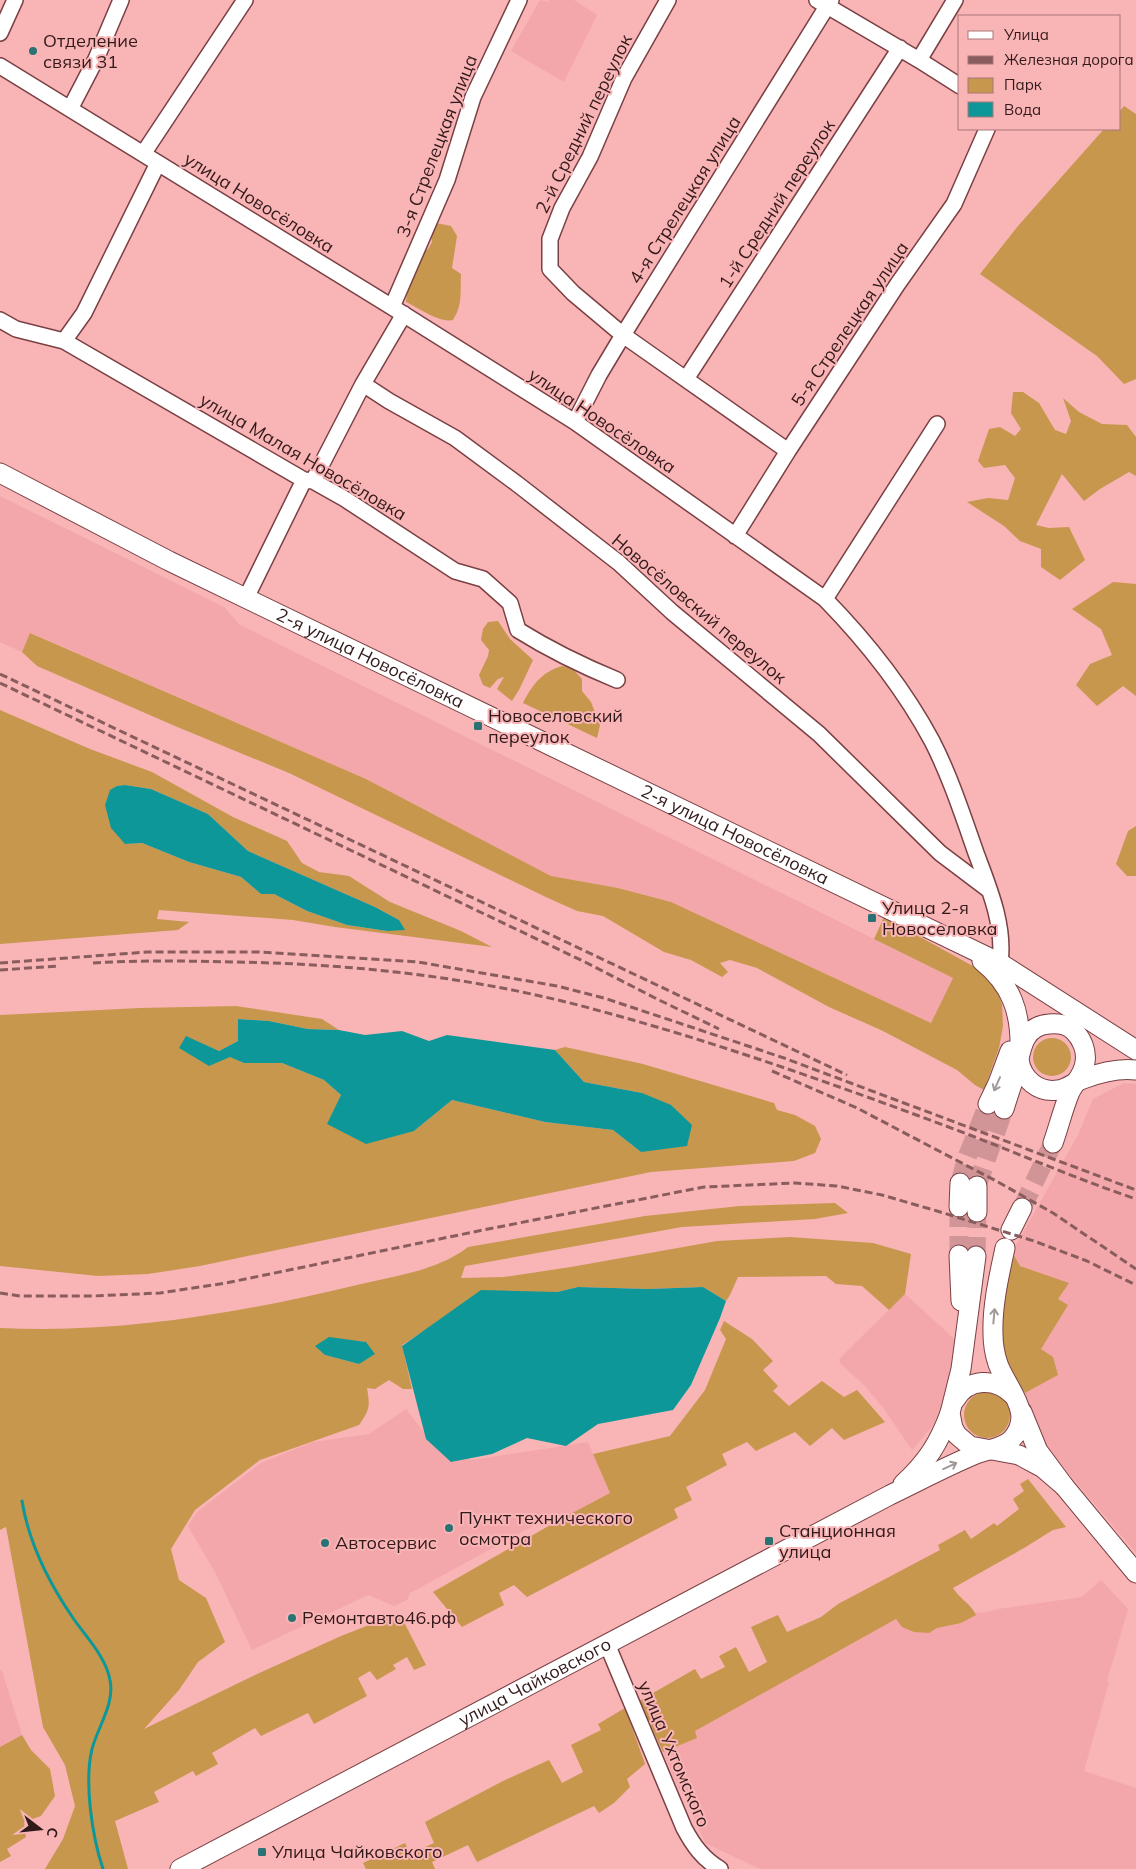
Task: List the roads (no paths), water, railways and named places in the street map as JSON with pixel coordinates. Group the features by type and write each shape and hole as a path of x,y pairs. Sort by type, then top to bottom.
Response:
{"main road":[{"name":"2-я улица Новосёловка","path":"0,472 169,561 1000,963 1020,974 1136,1050"},
{"name":"2-я улица Новосёловка","path":"959,944 992,968 1009,991 1019,1022 1019,1056"},
{"name":"2-я улица Новосёловка","path":"1020,974 1067,1026"},
{"path":"1014,1003 1015,1024 1013,1041 998,1083 996,1106 1026,1037 1037,1027 1050,1024 1092,1029 1117,1037"},
{"path":"1067,1026 1081,1039 1085,1048 1086,1061 1082,1072 1070,1091 1053,1143 1088,1087 1110,1072"},
{"path":"1019,1056 1023,1074 1031,1083 1039,1088 1048,1090 1058,1090 1076,1082 1110,1072 1136,1070"},
{"path":"968,1210 969,1185"},
{"path":"1011,1230 1022,1208"},
{"path":"1005,1248 994,1308 993,1334 998,1364 1018,1403 1028,1432 1038,1451 1064,1486 1136,1573"},
{"name":"улица Чайковского","path":"890,1495 912,1476 932,1452 941,1438 952,1407 964,1348 967,1255"},
{"path":"990,1450 1005,1444 1017,1431 1021,1416 1018,1403 1009,1390 1001,1385 985,1382 975,1383 959,1392 952,1407 950,1420 957,1436 970,1446 990,1450 1005,1452 1025,1458 1043,1468 1064,1486"},
{"name":"улица Чайковского","path":"180,1869 890,1495 977,1454 990,1450"}],"street":[{"path":"0,33 15,0"},
{"path":"70,109 96,59 121,0"},
{"path":"143,154 245,0"},
{"name":"3-я Стрелецкая улица","path":"246,598 363,384 398,311 448,180 473,97 519,0"},
{"name":"2-й Средний переулок","path":"668,0 624,78 590,157 562,208 550,239 550,269 573,293 623,335 788,451"},
{"path":"919,60 955,0"},
{"path":"825,2 958,85"},
{"name":"4-я Стрелецкая улица","path":"575,422 599,375 825,2"},
{"name":"1-й Средний переулок","path":"686,379 900,48"},
{"name":"улица Новосёловка","path":"0,66 575,422 825,599 888,670 912,705 933,742 958,804 997,912 1001,933 1002,950 1000,963"},
{"name":"5-я Стрелецкая улица","path":"735,536 896,286 954,204 987,130"},
{"path":"64,341 84,313 158,163"},
{"name":"улица Малая Новосёловка","path":"0,320 16,329 64,341 309,481 345,499 455,571 483,579 510,603 518,630 544,646 617,680"},
{"name":"Новосёловский переулок","path":"363,384 389,401 456,438 619,563 672,612 819,734 940,853 990,890"},
{"path":"825,599 937,424"},
{"name":"улица Ухтомского","path":"606,1644 684,1828 694,1846 720,1869"}],"water":[{"path":"125,785 151,789 208,814 248,851 375,907 399,920 405,930 387,931 347,925 307,911 274,894 261,894 241,877 189,862 142,843 125,844 111,828 105,805 110,790 117,786"},
{"path":"238,1019 269,1021 308,1029 339,1030 365,1035 402,1031 429,1041 447,1035 555,1050 584,1082 642,1093 671,1105 692,1125 687,1146 641,1152 613,1130 545,1122 452,1100 414,1131 366,1144 327,1124 341,1095 324,1080 282,1063 244,1063 230,1057 209,1066 179,1048 186,1036 219,1051 238,1041"},
{"path":"578,1287 648,1289 703,1287 726,1301 691,1385 673,1410 598,1424 566,1446 527,1438 492,1454 451,1462 426,1439 402,1346 481,1290 557,1292"},
{"path":"329,1337 366,1342 375,1354 359,1364 325,1355 315,1346"}],"waterway":[{"path":"22,1501 35,1548 48,1577 73,1618 100,1655 110,1680 110,1698 92,1749 89,1777 90,1809 103,1869"}],"tunnel":[{"path":"960,1183 966,1160 988,1104"},
{"path":"977,1186 1004,1109"},
{"path":"1022,1208 1053,1143"},
{"path":"959,1207 959,1255"},
{"path":"976,1256 977,1212"}],"railway":[{"path":"0,674 847,1075"},
{"path":"0,683 585,962 719,1029"},
{"path":"0,963 147,952 259,952 418,962 557,986 604,998 784,1058 1136,1190"},
{"path":"93,963 181,961 328,966 420,975 513,990 558,1000 648,1024 780,1066 954,1129 1136,1199"},
{"path":"0,970 58,966"},
{"path":"772,1071 857,1108 998,1182 1053,1213 1136,1269"},
{"path":"0,1293 20,1296 93,1296 160,1293 226,1283 704,1187 795,1183 837,1186 882,1195 937,1211 1034,1241 1087,1261 1136,1285"}],"place":[{"name":"Отделение связи 31","path":"33,51"},
{"name":"Новоселовский переулок","path":"478,726"},
{"name":"Улица 2-я Новоселовка","path":"872,918"},
{"name":"Пункт технического осмотра","path":"449,1528"},
{"name":"Станционная улица","path":"769,1541"},
{"name":"Автосервис","path":"325,1543"},
{"name":"Ремонтавто46.рф","path":"292,1618"},
{"name":"Улица Чайковского","path":"262,1852"}]}
